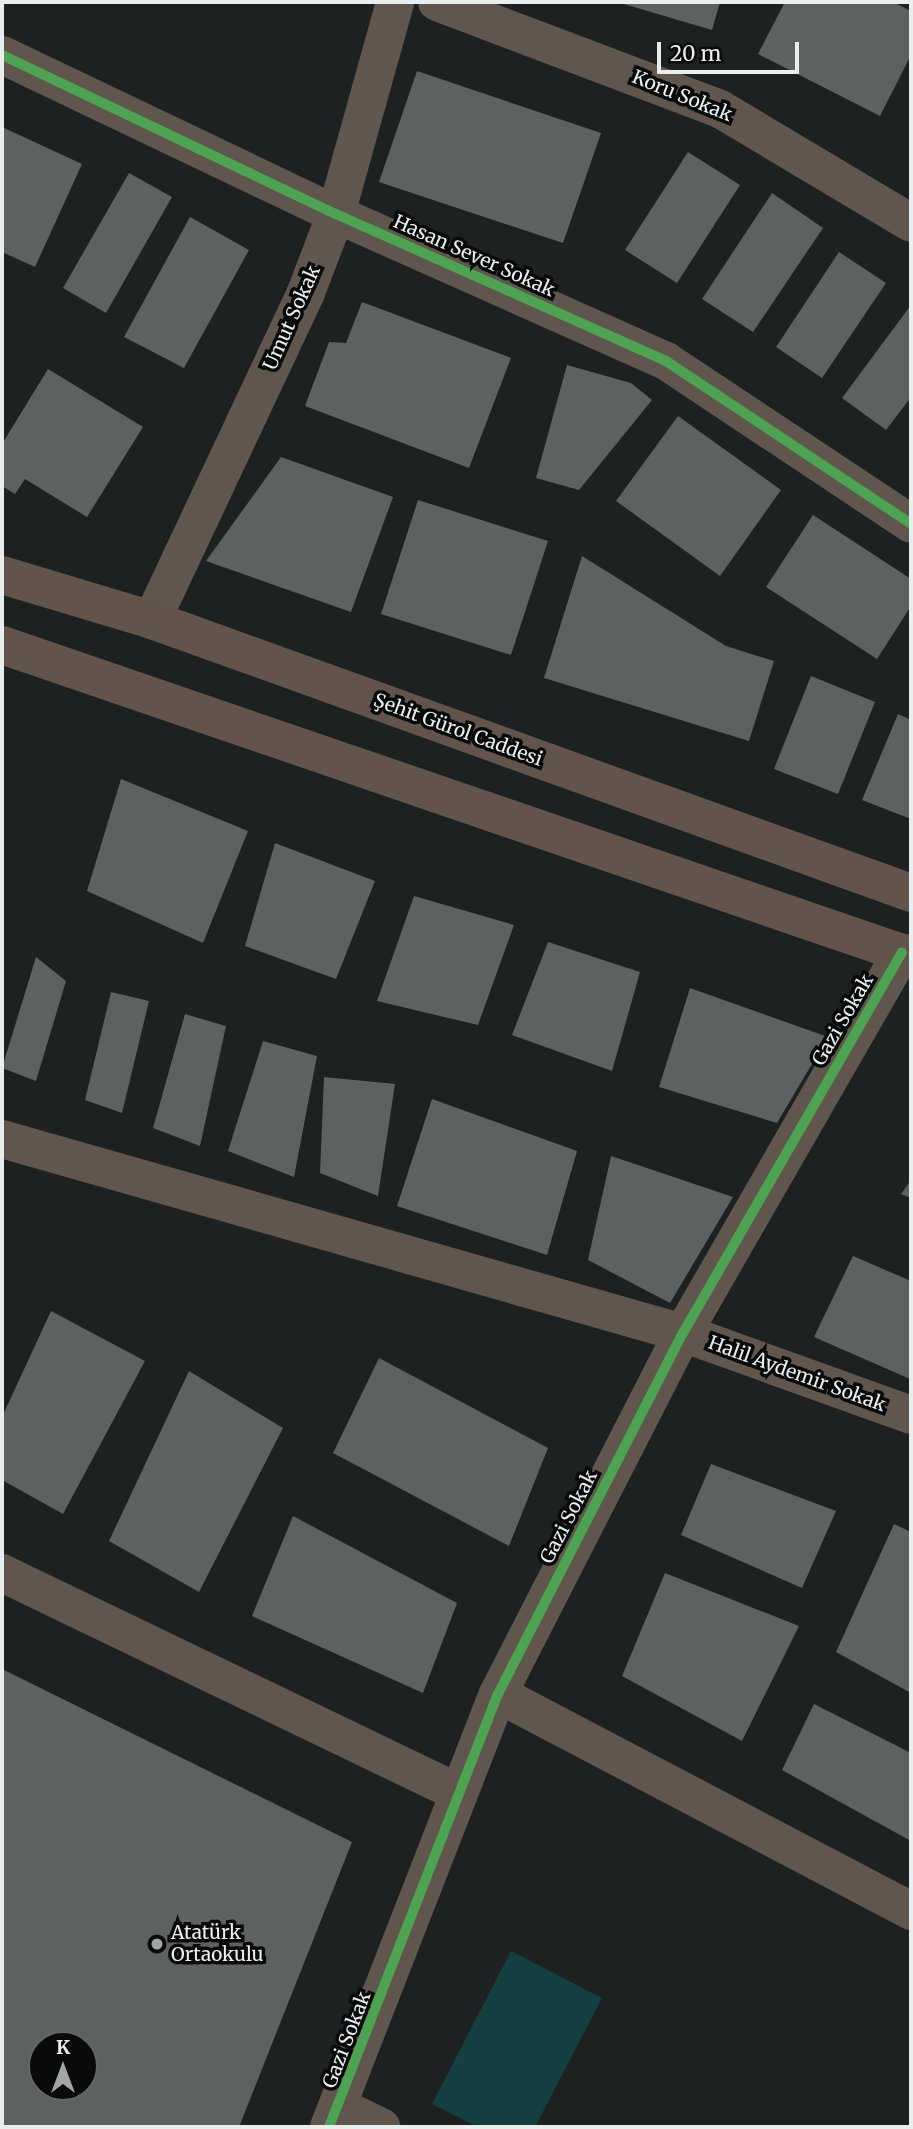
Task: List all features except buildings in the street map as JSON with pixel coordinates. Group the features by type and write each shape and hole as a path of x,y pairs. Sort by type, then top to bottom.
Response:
{"main road":[{"name":"Şehit Gürol Caddesi","path":"2,575 152,620 911,893"},
{"path":"2,645 907,954"}],"street":[{"name":"Umut Sokak","path":"152,620 305,295 336,214 396,2"},
{"name":"Koru Sokak","path":"437,2 720,109 911,222"},
{"name":"Hasan Sever Sokak","path":"2,55 336,214 666,360 911,524"},
{"name":"Gazi Sokak","path":"335,2117 457,1792 499,1694 682,1334 907,954"},
{"name":"Halil Aydemir Sokak","path":"2,1139 682,1334 911,1415"},
{"path":"2,1573 457,1792"},
{"path":"499,1694 911,1911"},
{"path":"335,2117 381,2127"}],"shaded area":[{"path":"511,1951 602,1998 535,2127 478,2127 432,2104"}],"cycle path":[{"path":"2,55 336,214 666,361 911,524"},
{"path":"329,2127 498,1694 683,1333 902,952"}],"place":[{"name":"Atatürk Ortaokulu","path":"157,1944"}]}
